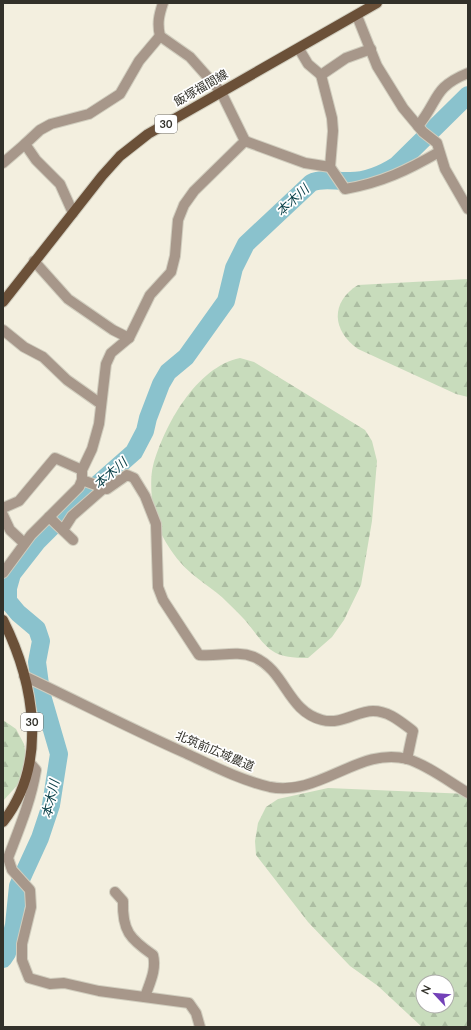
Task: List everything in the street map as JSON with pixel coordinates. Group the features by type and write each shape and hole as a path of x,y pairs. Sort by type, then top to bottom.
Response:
{"main road":[{"name":"飯塚福間線","path":"3,302 102,176 133,145 148,134 357,16 377,3"},
{"name":"30","path":"3,620 11,637 24,676 33,730 30,763 17,797 3,822"}],"street":[{"path":"163,3 158,16 160,36 190,57 221,92 245,141 305,163 330,167"},
{"path":"357,16 377,66 402,108 437,144 445,169 468,206"},
{"path":"3,163 40,130 52,124 89,114 120,94 139,62 160,36"},
{"path":"298,49 308,64 321,75 332,118 333,131 330,167 345,189 367,185 401,173 439,152"},
{"path":"321,75 346,58 371,49"},
{"path":"418,126 440,90 454,79 468,73"},
{"path":"3,573 24,543 79,487 99,424 106,364 111,353 129,338 150,295 171,272 175,256 178,220 184,205 194,191 245,141"},
{"path":"25,144 36,160 60,184 73,213"},
{"path":"34,262 68,298 113,330 129,338"},
{"path":"3,330 24,347 43,357 67,380 101,404"},
{"path":"3,508 19,501 55,458 104,488"},
{"path":"63,530 72,516 104,488 107,489 127,475 134,478 145,496 156,524 158,587 163,600 199,655 242,654 254,657 267,664 275,672 288,696 301,709 322,720 345,719 372,711 390,715 413,731 407,759"},
{"path":"3,515 10,530 24,543"},
{"path":"49,517 73,540"},
{"name":"北筑前広域農道","path":"24,676 231,774 270,786 295,788 308,785 371,760 382,758 407,759 468,793"},
{"path":"30,763 36,770 34,786 8,858 12,870 30,890 31,907 22,944 22,960 29,978 50,984 64,983 99,991 189,1003 196,1013 200,1027"},
{"path":"115,892 123,901 124,923 128,934 135,943 153,955 155,963 145,997"}],"green space":[{"path":"468,279 468,397 456,394 358,349 349,342 339,325 339,308 349,292 358,285"},
{"path":"240,358 254,362 365,430 372,441 377,461 372,521 361,585 344,620 332,637 308,658 296,658 279,654 267,647 244,619 222,598 185,568 171,551 163,538 153,507 151,480 153,466 158,450 174,417 184,400 209,373 224,364"},
{"path":"3,720 16,729 24,744 28,768 22,780 3,801"},
{"path":"328,788 468,794 468,1027 422,1027 378,986 350,966 308,922 256,855 255,841 258,823 266,807 278,799"}],"waterway":[{"name":"本木川","path":"3,959 7,953 14,925 18,886 40,838 51,805 59,754 41,692 37,662 41,641 37,629 18,613 8,601 8,588 12,574 37,542 75,504 134,452 145,431 148,418 161,384 168,372 186,357 226,301 234,268 246,244 311,183 320,180 363,180 381,174 397,165 468,95"}]}
